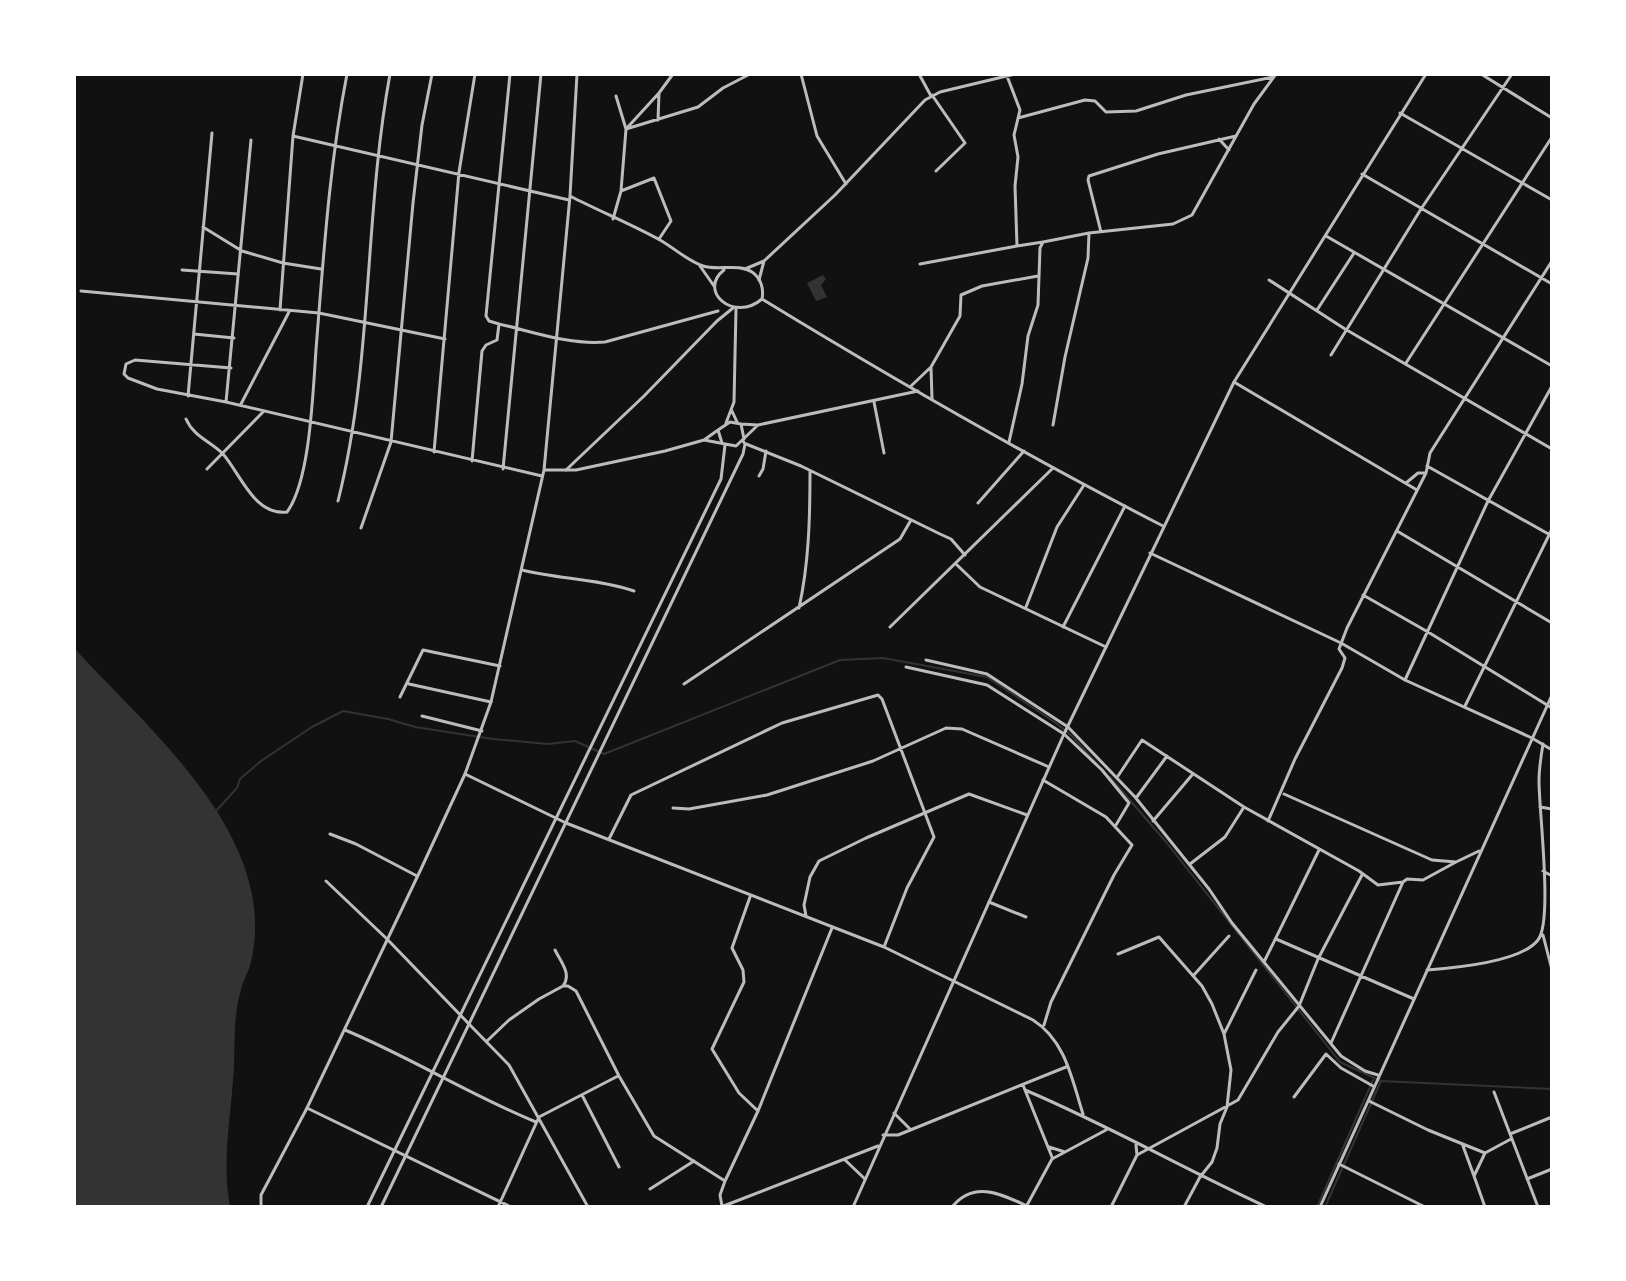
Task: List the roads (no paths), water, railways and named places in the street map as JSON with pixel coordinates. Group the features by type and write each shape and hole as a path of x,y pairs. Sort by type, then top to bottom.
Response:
{"street":[{"path":"280,310 293,136 303,74"},
{"path":"186,419 190,430 222,454 250,493 270,509 287,512 302,470 309,423 333,146 347,74"},
{"path":"338,501 353,433 369,242 390,74"},
{"path":"361,528 391,442 422,125 432,74"},
{"path":"434,452 459,172 475,74"},
{"path":"510,74 486,316 489,321 567,341 605,342 718,311"},
{"path":"503,469 541,74"},
{"path":"261,1207 261,1195 307,1108 465,774 491,702 544,470 570,198 577,74"},
{"path":"626,129 673,74"},
{"path":"626,129 698,107 723,88 750,74"},
{"path":"801,74 817,136 846,184"},
{"path":"919,74 965,143 936,171"},
{"path":"700,266 745,269 764,261 846,184 919,105 932,96 988,77 1015,74"},
{"path":"853,1207 1066,730 1234,382 1426,74"},
{"path":"1481,74 1552,118"},
{"path":"1331,355 1421,209 1512,74"},
{"path":"1018,118 1085,100 1095,101 1106,112 1136,111 1186,95 1274,75"},
{"path":"920,264 1089,233 1173,224 1187,218 1197,209 1236,136 1274,75"},
{"path":"1007,76 1019,105 1014,135 1018,157 1015,186 1017,246"},
{"path":"658,120 659,93"},
{"path":"613,219 621,191 626,129 616,96"},
{"path":"1400,113 1552,200"},
{"path":"188,396 212,133"},
{"path":"293,136 459,172 500,185 570,198 659,239 700,266 723,302 734,309"},
{"path":"1101,232 1089,176 1158,154 1236,136"},
{"path":"1406,363 1552,137"},
{"path":"1219,139 1229,150"},
{"path":"226,402 251,140"},
{"path":"1362,174 1552,284"},
{"path":"621,191 654,178 671,221 659,239"},
{"path":"203,227 242,251 322,270"},
{"path":"1053,425 1088,258 1089,233"},
{"path":"1326,236 1552,366"},
{"path":"1009,442 1022,384 1027,340 1038,305 1040,242"},
{"path":"1317,310 1355,252"},
{"path":"759,280 764,261"},
{"path":"1268,821 1295,759 1342,668 1345,658 1339,649 1341,643 1426,473 1430,453 1552,261"},
{"path":"566,470 717,321 734,309 751,307 762,299 764,293 759,280 745,269"},
{"path":"182,270 240,274"},
{"path":"714,286 724,270"},
{"path":"910,387 931,367 960,316 961,295 982,286 1038,276"},
{"path":"1269,280 1345,329 1552,449"},
{"path":"81,291 319,313 445,339"},
{"path":"762,299 910,387 1163,526"},
{"path":"717,321 723,302"},
{"path":"544,470 566,470 665,451 704,440 718,430 732,411 734,309"},
{"path":"241,406 289,312"},
{"path":"472,461 482,351 483,347 497,340 499,324"},
{"path":"193,334 234,338"},
{"path":"231,368 135,360 126,364 124,374 150,387 542,476"},
{"path":"931,367 932,399"},
{"path":"1234,382 1417,490"},
{"path":"1405,680 1488,501 1552,386"},
{"path":"726,423 758,425 918,391"},
{"path":"874,401 884,453"},
{"path":"207,469 264,411"},
{"path":"381,1207 743,454 744,441 732,411"},
{"path":"704,440 736,446 758,425"},
{"path":"367,1207 721,479 725,461 718,430"},
{"path":"744,441 951,539 965,555"},
{"path":"759,476 766,451"},
{"path":"978,503 1024,451"},
{"path":"1427,466 1551,533 1465,706"},
{"path":"890,627 1054,467"},
{"path":"799,608 809,547 810,471"},
{"path":"1406,483 1418,473 1426,473"},
{"path":"1026,607 1057,527 1084,485"},
{"path":"1063,627 1125,506"},
{"path":"684,684 900,539 911,520"},
{"path":"1397,531 1552,623"},
{"path":"1150,553 1341,643 1405,680 1552,750"},
{"path":"956,563 974,583 1106,647"},
{"path":"522,570 634,591"},
{"path":"1363,595 1550,707"},
{"path":"400,697 423,650 500,666"},
{"path":"926,660 987,674 1066,730 1136,798 1330,1043 1347,1061 1378,1076"},
{"path":"906,667 978,682 1066,730 1129,803 1116,825"},
{"path":"407,684 491,702"},
{"path":"609,841 631,795 782,723 878,695 933,833 933,841 907,888 884,947"},
{"path":"1320,1207 1479,851 1532,738 1550,707 1552,695"},
{"path":"422,716 481,733"},
{"path":"673,808 699,808 767,795 856,767 951,727 1049,767"},
{"path":"1117,778 1142,740 1244,807 1378,885 1407,879 1423,880 1479,851"},
{"path":"1543,744 1539,778 1543,933 1552,970"},
{"path":"1136,798 1167,756"},
{"path":"465,774 555,819 884,947 953,979 1043,1027 1058,1043 1083,1114"},
{"path":"1153,821 1192,774"},
{"path":"1043,780 1116,825 1130,842 1131,850 1114,875 1051,1002 1043,1027"},
{"path":"1282,793 1432,860 1456,862"},
{"path":"807,917 804,905 812,872 819,861 963,796 973,794 1027,815"},
{"path":"1189,865 1225,837 1244,807"},
{"path":"1540,807 1552,809"},
{"path":"330,834 417,876"},
{"path":"1264,962 1319,850"},
{"path":"1543,871 1552,876"},
{"path":"1111,1207 1137,1155 1238,1100 1278,1032 1299,1006 1318,959 1362,875"},
{"path":"326,881 509,1065 588,1207"},
{"path":"1330,1043 1403,882"},
{"path":"750,897 732,948 743,970 744,982 712,1049 739,1093 758,1111"},
{"path":"988,901 1026,917"},
{"path":"795,913 804,905"},
{"path":"832,928 758,1111 725,1181 720,1195 722,1207 878,1146"},
{"path":"1427,970 1513,956 1530,948 1543,933"},
{"path":"1193,976 1229,936"},
{"path":"1118,954 1159,937 1202,986 1224,1034 1231,1070 1227,1107 1212,1162 1184,1207"},
{"path":"1276,939 1414,999"},
{"path":"555,950 619,1076 654,1136 725,1181"},
{"path":"1224,1034 1256,970"},
{"path":"487,1041 524,1008 563,986 567,974"},
{"path":"563,986 576,991"},
{"path":"343,1029 394,1050 494,1105 536,1122"},
{"path":"1294,1097 1326,1054 1341,1068 1374,1084"},
{"path":"883,1135 898,1135 1068,1066"},
{"path":"499,1205 539,1117 619,1076"},
{"path":"1023,1085 1052,1159"},
{"path":"1025,1090 1083,1114 1200,1177 1267,1207"},
{"path":"1494,1092 1538,1207"},
{"path":"582,1095 619,1167"},
{"path":"1369,1101 1485,1153"},
{"path":"307,1108 499,1205 511,1207"},
{"path":"894,1113 910,1129"},
{"path":"1474,1176 1485,1153 1511,1136 1552,1117"},
{"path":"952,1207 963,1196 985,1190 1027,1206 1052,1159 1108,1129"},
{"path":"1136,1143 1137,1155"},
{"path":"1462,1143 1485,1207"},
{"path":"1047,1146 1065,1152"},
{"path":"843,1158 865,1179"},
{"path":"650,1189 694,1161"},
{"path":"1339,1164 1425,1207"},
{"path":"1527,1179 1552,1169"}],"waterway":[{"path":"215,812 237,788 240,779 261,761 312,727 343,711 415,727 493,739 548,744 575,741 604,754 840,660 883,658 987,677 1056,723 1097,764"},
{"path":"1110,777 1166,842 1340,1062 1381,1081 1552,1089"},
{"path":"1317,1207 1373,1080"},
{"path":"1325,1207 1381,1081"}]}
